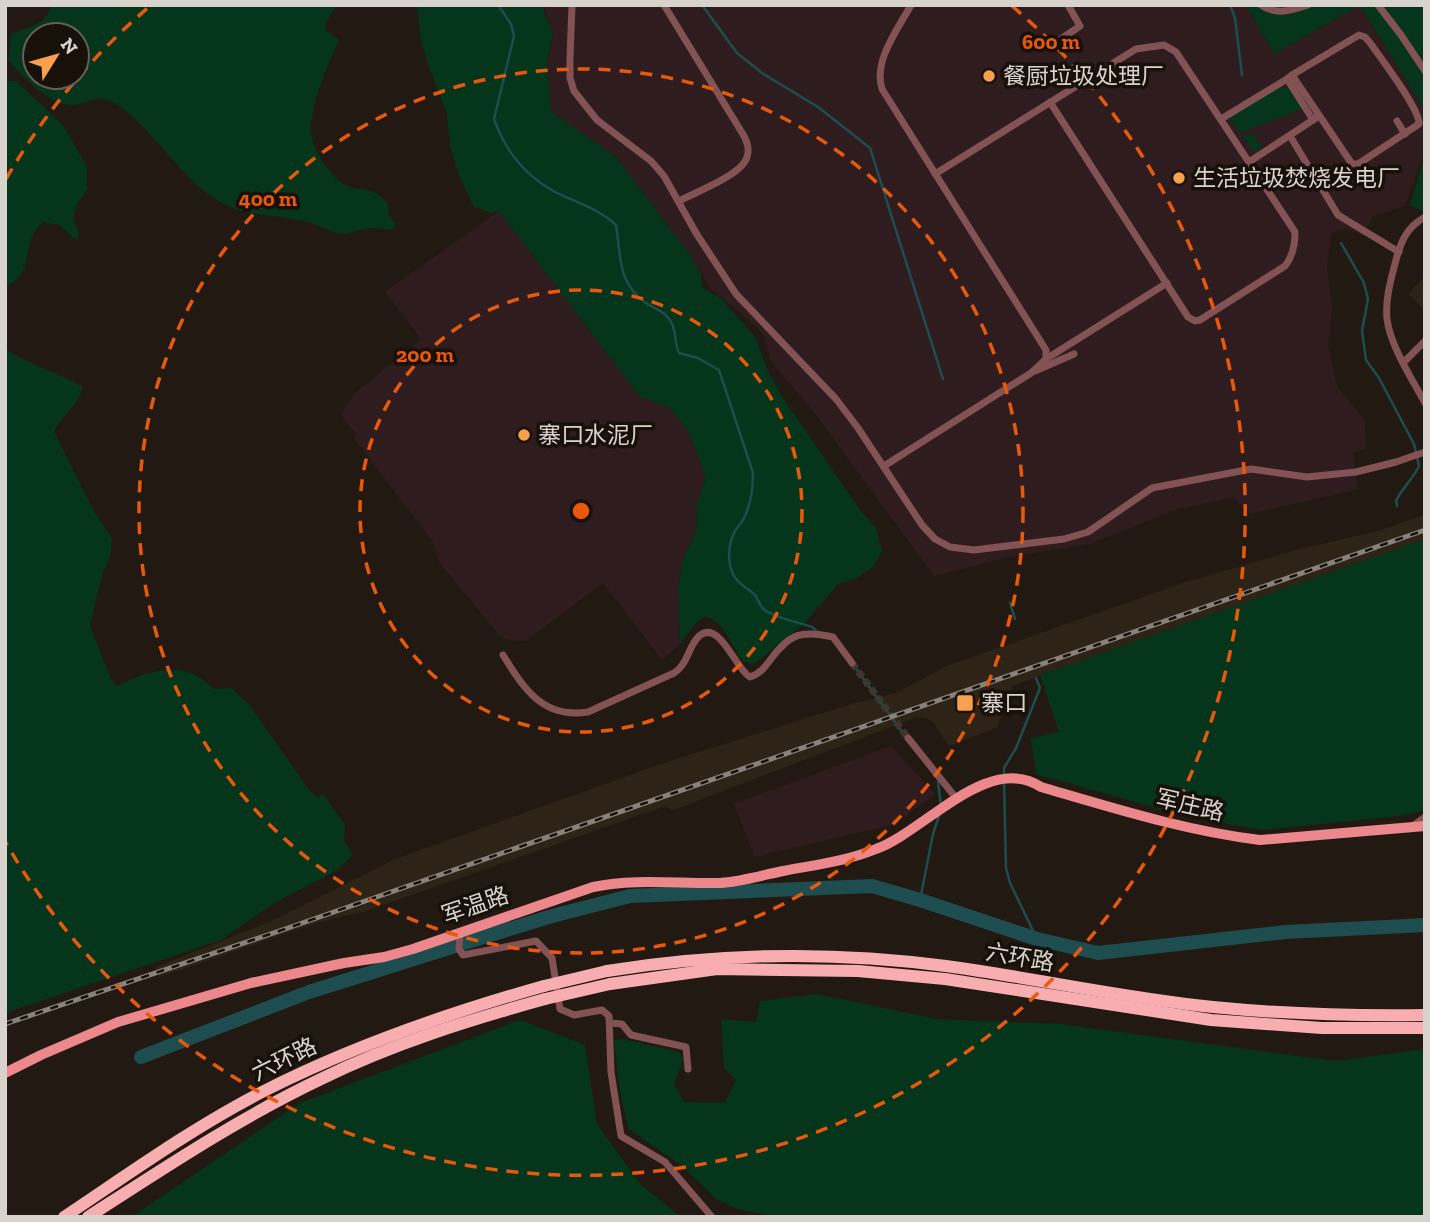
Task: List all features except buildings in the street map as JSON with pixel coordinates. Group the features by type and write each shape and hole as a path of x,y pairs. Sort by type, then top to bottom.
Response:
{"highway":[{"name":"六环路","path":"88,1217 216,1135 320,1079 365,1058 607,971 715,957 858,958 945,966 1084,990 1212,1007 1320,1016 1425,1015"},
{"name":"六环路","path":"64,1217 208,1123 312,1068 414,1025 545,992 718,969 858,971 946,979 1211,1020 1322,1028 1425,1028"}],"main road":[{"name":"军庄路","path":"956,798 994,781 1029,779 1041,787 1130,813 1235,837 1261,840 1425,826"},
{"name":"军温路","path":"5,1073 118,1022 251,983 384,957 593,887 618,882 723,883 855,856 890,843 956,798"}],"street":[{"path":"572,5 569,58 574,91 597,120 651,161 664,176 695,233 736,294 836,399 929,534 950,547 974,550 1078,536 1152,488 1251,469 1307,477 1356,472 1425,452"},
{"path":"664,5 744,136 748,148 741,169 679,201"},
{"path":"911,5 886,52 880,84 1046,350 1046,359"},
{"path":"1055,43 1080,26 1068,5"},
{"path":"1261,5 1266,9 1289,12 1308,5"},
{"path":"1378,5 1425,71"},
{"path":"1221,119 1290,77 1359,35 1365,37 1419,118 1419,124 1358,164 1352,164 1316,118 1290,77"},
{"path":"935,174 1049,102 1136,49 1164,45 1176,52 1295,232 1295,244 1290,260 1285,266 1200,320 1195,321 1188,317 1049,102"},
{"path":"1249,162 1316,118"},
{"path":"1397,121 1405,134"},
{"path":"1290,136 1338,215 1399,252"},
{"path":"1425,217 1409,228 1399,252 1390,285 1387,320 1390,333 1425,403"},
{"path":"1031,373 1046,359 1167,283"},
{"path":"1404,362 1425,341"},
{"path":"884,466 1031,373 1074,354"},
{"path":"503,655 520,683 541,702 562,713 575,714 588,712 674,673 685,663 699,636 706,632 720,637 743,673 750,677 762,671 789,639 801,633 833,637 852,663"},
{"path":"908,738 956,798"},
{"path":"1410,827 1425,817"},
{"path":"460,932 459,949 463,955 536,942 552,958 560,1009 573,1015 602,1010 609,1016 611,1072 621,1136 665,1162 712,1217"},
{"path":"610,1023 622,1024 631,1035 686,1047 688,1069"}],"shaded area":[{"path":"544,5 1246,5 1274,54 1360,5 1425,111 1425,150 1405,206 1373,216 1363,236 1347,228 1331,233 1327,268 1332,307 1328,346 1337,386 1365,421 1366,448 1353,454 1358,489 1250,514 1234,497 1175,510 1089,544 1008,557 934,576 816,415 771,361 765,338 757,327 710,288 691,256 616,157 551,111 547,63 553,39"},
{"name":"寨口水泥厂","path":"499,211 640,397 670,408 690,435 706,478 696,505 697,528 682,562 678,591 680,644 662,660 603,583 526,641 509,640 499,635 439,562 433,542 354,438 357,435 341,415 354,394 421,339 385,292"},
{"path":"1425,276 1425,310 1408,294"},
{"path":"1425,515 1425,539 1012,686 1010,698 997,727 949,746 933,722 917,717 673,810 665,806 366,911 316,923 159,977 156,967 274,920 393,860 664,763 855,703 896,693 947,666 1186,582 1300,549 1378,531"},
{"path":"891,746 935,794 895,824 755,857 734,804"}],"green space":[{"path":"51,5 337,5 326,22 325,29 339,40 315,103 311,124 313,141 320,157 337,179 348,186 380,196 388,203 388,214 396,224 392,230 371,228 340,234 304,221 248,212 223,204 196,184 135,119 113,102 98,99 72,105 63,104 40,91 91,91 91,21 41,21 46,17"},
{"path":"417,5 544,5 544,13 553,33 547,63 551,111 616,157 691,256 701,274 702,288 721,298 755,337 781,395 860,510 876,528 882,551 873,567 857,578 838,584 805,623 754,664 743,662 723,629 705,616 680,644 678,591 682,562 697,528 696,505 706,478 690,435 670,408 640,397 499,211 492,213 474,207 460,178 450,146 447,114 426,59"},
{"path":"1246,5 1360,5 1274,54"},
{"path":"1360,5 1425,5 1425,111"},
{"path":"21,30 21,74 8,60 11,34"},
{"path":"5,81 16,81 21,86 21,91 27,91 63,125 87,167 87,189 77,204 73,218 79,233 77,240 59,225 43,222 33,235 23,271 14,282 5,287"},
{"path":"1280,85 1288,88 1303,109 1240,133 1229,117"},
{"path":"1252,133 1262,148 1254,153 1243,136"},
{"path":"1425,154 1425,212 1410,205"},
{"path":"5,349 83,387 81,394 54,432 95,513 112,538 111,554 102,575 90,626 111,679 117,686 142,675 179,670 202,679 213,689 231,688 248,703 310,791 318,798 323,794 345,825 344,841 353,855 336,871 274,903 221,940 5,1013"},
{"path":"1425,539 1425,811 1263,830 1188,817 1036,774 1031,738 1059,732 1040,675"},
{"path":"817,994 937,1019 1060,1024 1336,1061 1425,1049 1425,1217 778,1217 737,1209 716,1199 683,1167 629,1129 620,1093 614,1041 623,1039 679,1052 683,1060 674,1084 684,1102 725,1103 736,1080 724,1069 721,1019 756,1022 760,1001"},
{"path":"520,1020 585,1045 597,1124 640,1184 681,1217 131,1217 300,1103"}],"waterway":[{"path":"498,5 511,24 514,36 494,119 499,132 522,167 543,185 599,212 616,225 622,268 630,287 646,303 669,319 679,353 698,358 719,370 753,473 748,509 730,545 731,570 766,611 812,627 818,632"},
{"path":"702,5 737,53 762,73 818,107 870,148 943,379"},
{"path":"1230,5 1235,18 1242,75"},
{"path":"1341,243 1364,283 1368,299 1362,331 1366,360 1379,378 1414,444 1419,466 1398,496 1397,506"},
{"path":"1010,603 1015,619"},
{"path":"852,663 906,737"},
{"path":"1004,775 1004,768 1016,748 1040,688 1036,678"},
{"path":"938,781 941,806"},
{"path":"1004,782 1006,868 1010,883 1037,939"},
{"path":"920,900 939,816"},
{"path":"464,943 630,896 872,886 1037,939 1098,953 1286,932 1425,925"},
{"path":"141,1057 309,992 455,946"}],"tunnel":[{"path":"852,663 908,738"}],"railway":[{"path":"5,1024 288,928 1425,530"}],"place":[{"name":"餐厨垃圾处理厂","path":"989,76"},
{"name":"生活垃圾焚烧发电厂","path":"1179,178"},
{"name":"寨口水泥厂","path":"524,435"},
{"name":"寨口","path":"965,703"}]}
